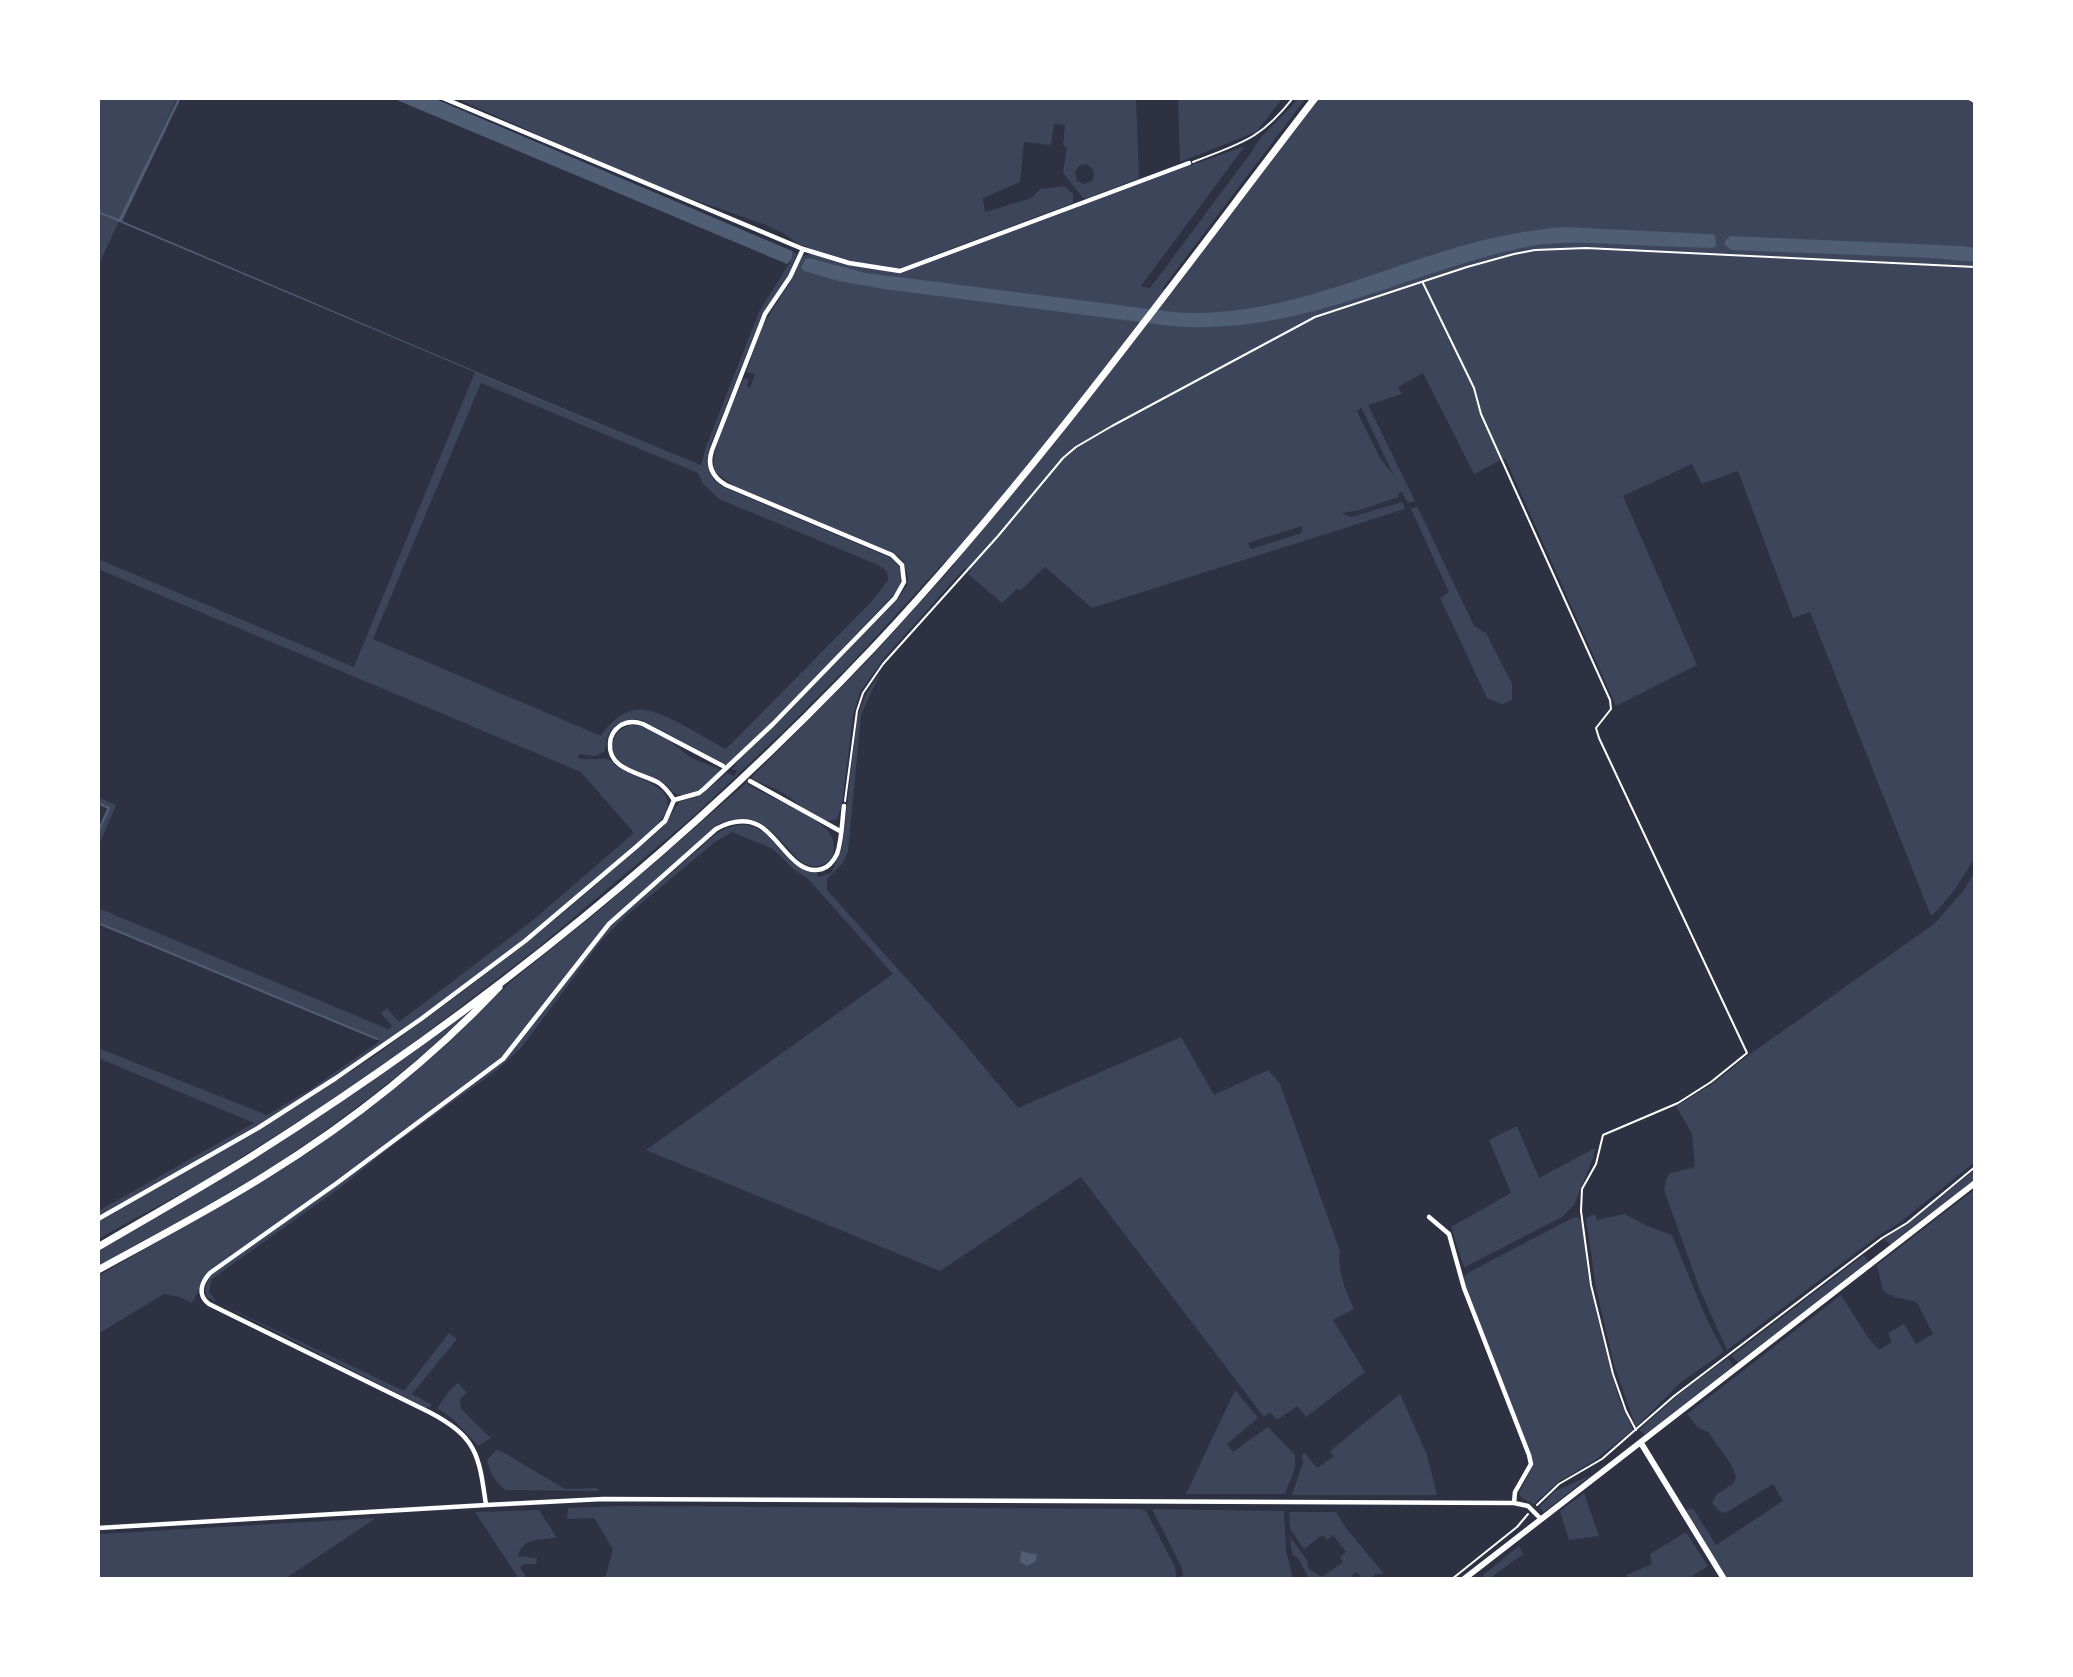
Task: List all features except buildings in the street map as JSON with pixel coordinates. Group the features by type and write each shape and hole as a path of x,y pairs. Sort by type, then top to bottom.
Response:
{"highway":[{"path":"98,1247 218,1177 299,1125 509,977 699,818 864,657 1003,502 1138,331 1315,98"},
{"path":"98,1270 267,1175 323,1136 418,1063 471,1016 509,977"}],"main road":[{"path":"1464,1579 1975,1183"},
{"path":"1641,1443 1724,1579"}],"street":[{"path":"443,98 803,249 849,263 905,271 1189,163"},
{"path":"1970,98 1975,101"},
{"path":"674,800 699,793 754,743 895,598 904,582 902,565 892,555 726,485 715,478 711,470 712,450 762,320 793,271 803,249"},
{"path":"674,800 660,784 616,762 610,743 613,733 620,726 629,722 643,724 723,766"},
{"path":"750,781 840,831"},
{"path":"98,1219 258,1128 421,1020 525,941 636,847 665,821 674,800"},
{"path":"486,1505 479,1460 458,1430 417,1406 209,1304 202,1295 205,1278 503,1059 609,924 716,829 737,822 754,823 766,831 799,864 811,870 826,867 834,860 838,850 844,806"},
{"path":"1429,1217 1449,1234 1464,1288 1529,1455 1531,1464 1515,1492 1514,1503"},
{"path":"98,1528 603,1499 1514,1503 1524,1504 1542,1520"}],"path":[{"path":"1189,163 1256,136 1278,118 1293,98"},
{"path":"844,806 853,726 859,702 869,684 883,664 1069,453 1112,426 1307,321 1514,254 1553,248 1975,267"},
{"path":"1422,282 1474,388 1481,414 1610,700 1611,709 1596,728 1599,738 1747,1053 1711,1082 1678,1103 1602,1135 1596,1164 1582,1189 1581,1211 1595,1301 1616,1384 1636,1430"},
{"path":"1451,1579 1517,1527 1559,1484 1590,1467 1674,1396 1882,1238 1907,1223 1975,1167"}],"shaded area":[{"path":"98,98 177,98 98,266"},
{"path":"178,98 181,98 122,221 700,467 98,213 119,219"},
{"path":"392,98 433,98 792,251 792,259 787,264"},
{"path":"455,98 1136,98 1139,178 1083,198 1063,173 1067,147 1063,146 1065,125 1054,124 1051,145 1024,142 1020,182 983,198 985,212 1031,198 1040,189 1064,186 1073,194 1073,203 929,257 940,259 1068,209 1245,146 1141,286 1150,288 1260,138 1298,98 1306,98 1162,289 1173,291 1319,98 1975,98 1975,857 1950,896 1931,916 1810,612 1793,618 1738,471 1702,484 1692,464 1623,496 1697,665 1616,706 1505,458 1474,474 1423,373 1398,387 1402,394 1368,405 1415,501 1408,503 1402,492 1398,494 1399,497 1342,513 1351,517 1402,502 1405,509 1092,608 1045,567 1021,590 1017,589 1002,603 968,574 971,570 965,568 885,657 860,692 853,715 842,805 837,819 823,820 781,792 751,778 747,784 799,811 826,829 831,835 834,849 829,861 817,866 803,863 768,829 752,820 742,818 719,824 606,925 500,1059 337,1181 208,1272 192,1303 164,1294 98,1334 98,1276 311,1151 401,1082 514,979 596,913 744,785 867,661 955,564 946,560 851,664 786,729 695,815 539,947 395,1057 316,1110 204,1181 98,1239 98,1222 279,1117 370,1059 461,993 557,918 663,827 679,802 701,795 727,773 734,776 737,771 732,769 740,759 900,596 907,585 908,577 903,561 898,556 736,487 715,472 718,438 744,378 749,379 747,386 750,388 755,374 746,372 763,325 803,256 810,254 812,249 763,224 655,186","holes":["1086,164 1093,169 1094,176 1091,182 1084,184 1077,181 1075,172 1079,166","1362,409 1394,476 1380,458 1357,411","1302,526 1302,532 1299,534 1251,549 1248,543"]},
{"path":"1178,98 1283,98 1256,132 1180,162"},
{"path":"1563,227 1710,234 1715,235 1716,246 1552,243 1531,246 1485,257 1310,312 1265,322 1219,327 1170,326 884,289 838,281 801,268 809,258 866,273 1173,312 1210,313 1282,302 1318,293 1471,243"},
{"path":"1730,236 1961,246 1975,248 1975,262 1731,250 1725,245"},
{"path":"792,251 797,254 787,277 761,317 710,446 709,470 714,480 725,488 891,558 901,573 897,591 773,722 726,765 637,719 627,720 614,727 608,736 604,752 595,756 579,754 578,758 582,759 610,760 621,769 660,789 668,803 658,824 500,958 418,1020 274,1115 98,1217 98,1211 254,1123 98,1058 98,1048 267,1115 311,1089 380,1041 98,923 98,908 388,1029 392,1026 381,1013 387,1008 399,1022 533,920 634,833 581,772 98,569 98,559 354,667 475,372 701,465 759,312 792,259","holes":["481,383 698,473 703,484 719,499 878,565 887,571 888,580 873,600 726,749 675,721 646,710 632,711 620,716 601,736 373,639"]},
{"path":"1417,506 1474,626 1486,633 1512,684 1512,700 1502,704 1487,698 1440,598 1449,592 1411,509"},
{"path":"881,671 861,715 848,852 842,864 827,879 827,890 959,1037 1018,1108 1181,1037 1214,1095 1268,1070 1280,1084 1340,1251 1341,1273 1354,1309 1333,1320 1365,1372 1306,1417 1297,1406 1277,1420 1270,1412 1264,1417 1081,1177 940,1271 646,1150 893,974 808,879 793,869 773,849 732,832 715,842 625,917 602,940 521,1048 497,1070 212,1279 209,1292 217,1302 404,1391 449,1333 457,1339 412,1394 432,1405 430,1407 426,1408 207,1297 204,1288 212,1274 504,1061 611,925 717,833 736,825 750,825 762,831 791,861 803,869 817,872 818,877 831,873 842,848 857,718 865,696"},
{"path":"630,725 652,731 693,758 721,770 698,790 686,795 677,794 663,782 629,767 616,756 613,748 615,736"},
{"path":"98,797 116,805 98,847 98,830 107,808 98,804"},
{"path":"1975,871 1975,1162 1898,1224 1727,1350 1700,1290 1664,1190 1670,1173 1695,1167 1692,1134 1676,1106 1711,1085 1746,1057 1934,924 1964,890"},
{"path":"465,1011 469,1015 445,1036 322,1133 249,1181 98,1266 98,1251 251,1160"},
{"path":"1517,1126 1539,1178 1595,1148 1594,1156 1574,1205 1562,1217 1465,1267 1451,1227 1511,1193 1489,1140"},
{"path":"1975,1170 1975,1179 1891,1245 1884,1239"},
{"path":"1975,1189 1975,1579 1728,1579 1685,1511 1690,1508 1694,1510 1716,1545 1783,1501 1773,1484 1729,1511 1721,1513 1712,1503 1716,1495 1734,1483 1736,1476 1731,1464 1708,1432 1698,1428 1687,1414 1841,1295 1879,1350 1892,1342 1888,1333 1904,1324 1916,1344 1933,1334 1917,1302 1894,1297 1883,1291 1877,1265"},
{"path":"1594,1214 1597,1220 1625,1214 1672,1235 1706,1318 1724,1352 1680,1383 1636,1427 1614,1365 1596,1289 1586,1218"},
{"path":"1578,1217 1582,1221 1588,1276 1601,1333 1619,1399 1633,1430 1594,1461 1558,1482 1534,1504 1519,1494 1533,1464 1532,1457 1463,1280 1466,1274"},
{"path":"1864,1255 1869,1263 1738,1362 1731,1356"},
{"path":"1728,1358 1732,1364 1731,1368 1645,1435 1639,1430 1679,1394"},
{"path":"458,1383 467,1393 460,1399 461,1409 491,1438 478,1446 454,1420 437,1408"},
{"path":"1235,1390 1258,1418 1227,1444 1233,1452 1268,1427 1295,1455 1295,1468 1285,1494 1186,1494"},
{"path":"1400,1394 1427,1455 1437,1495 1292,1495 1303,1462 1302,1455 1305,1453 1317,1468 1334,1456 1330,1451"},
{"path":"496,1450 565,1489 597,1488 599,1491 506,1490 494,1477 487,1460"},
{"path":"1591,1475 1544,1512 1539,1507 1555,1491"},
{"path":"1584,1493 1599,1536 1569,1540 1560,1511"},
{"path":"568,1508 1140,1509 1146,1511 1175,1567 1176,1576 1173,1579 605,1579 613,1549 594,1518 567,1519"},
{"path":"1152,1509 1284,1511 1286,1551 1293,1579 1179,1579 1183,1575 1181,1566"},
{"path":"539,1510 557,1538 528,1542 524,1545 518,1556 537,1558 536,1564 520,1567 527,1579 519,1579 475,1512"},
{"path":"1289,1512 1336,1512 1384,1574 1376,1574 1370,1579 1363,1578 1356,1572 1352,1575 1354,1579 1309,1579 1299,1559 1292,1554 1290,1537 1307,1560 1308,1568 1322,1577 1343,1562 1340,1557 1346,1552 1333,1535 1327,1540 1322,1535 1304,1549 1290,1529"},
{"path":"376,1518 285,1579 98,1579 98,1534"},
{"path":"1686,1532 1708,1566 1688,1579 1628,1579 1626,1575 1652,1564 1650,1554"},
{"path":"1519,1546 1523,1554 1489,1579 1482,1579 1483,1575"},
{"path":"1021,1551 1037,1555 1036,1561 1027,1566 1020,1562"}],"waterway":[{"path":"98,803 109,808 98,832"},
{"path":"98,923 377,1039"}]}
